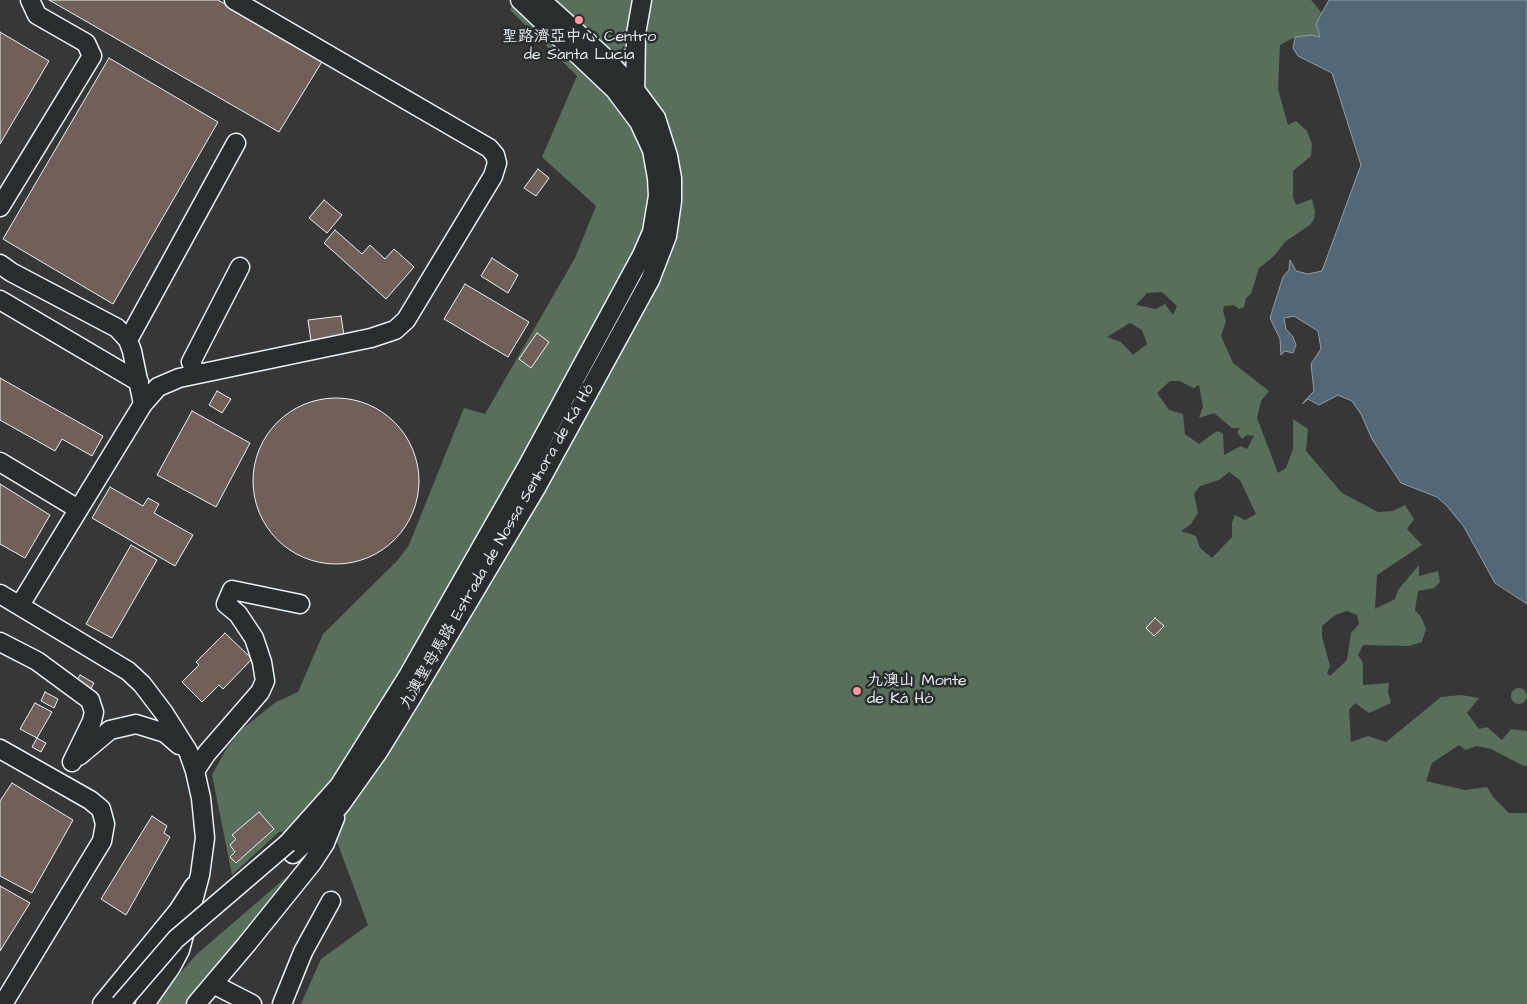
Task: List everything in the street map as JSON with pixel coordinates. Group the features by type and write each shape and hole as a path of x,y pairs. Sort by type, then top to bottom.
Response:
{"street":[{"path":"0,207 92,56 86,43 37,15 30,0"},
{"path":"20,605 143,404 158,388 179,378 370,338 395,330 406,320 493,176 497,163 495,155 489,148 234,0"},
{"name":"九澳聖母馬路 Estrada de Nossa Senhora de Ká Hó","path":"294,845 339,786 408,676 527,467 642,255 652,232 658,196 656,164 639,122 615,90 520,0"},
{"name":"九澳聖母馬路 Estrada de Nossa Senhora de Ká Hó","path":"294,845 321,828 341,804 387,737 536,488 661,256 671,217 672,200 669,164 656,118 636,91 603,56 541,0"},
{"path":"639,122 635,101 636,34 642,0"},
{"path":"128,340 236,143"},
{"path":"0,264 11,272 117,328 128,340 143,404"},
{"path":"196,374 191,362 240,267"},
{"path":"0,300 139,382"},
{"path":"0,462 78,509"},
{"path":"195,771 207,753 260,692 265,681 262,662 254,638 238,614 226,604 232,590 300,604"},
{"path":"0,594 128,672 142,684 164,713 188,751 201,798 205,838 200,875 180,950 171,967 145,1004"},
{"path":"2,648 37,661 90,700 94,712 92,721 72,762 69,775 71,789"},
{"path":"72,762 110,730 136,724 149,726 165,733 188,751"},
{"path":"0,749 90,800 100,809 105,824 102,841 6,999 0,1004"},
{"path":"196,1004 312,863 325,843 341,804"},
{"path":"120,1004 176,939 294,845"},
{"path":"133,1004 182,948 221,910 294,845"},
{"path":"102,1004 178,911 200,875"},
{"path":"282,1004 303,952 331,901"},
{"path":"213,984 252,1004"}],"green space":[{"path":"514,0 1311,0 1322,13 1316,24 1321,38 1311,35 1295,37 1280,45 1278,89 1288,125 1296,121 1307,131 1312,144 1311,156 1293,171 1293,197 1296,205 1312,199 1315,212 1314,219 1310,225 1286,241 1273,257 1259,268 1251,294 1246,298 1244,307 1239,309 1234,305 1224,306 1223,311 1226,321 1221,336 1233,363 1269,391 1261,401 1257,418 1278,473 1286,468 1293,449 1293,419 1308,429 1306,451 1342,493 1378,512 1393,511 1405,505 1414,519 1407,529 1422,545 1377,575 1375,609 1395,599 1398,590 1419,565 1419,576 1438,571 1440,582 1434,588 1418,591 1415,610 1421,617 1426,629 1422,642 1409,646 1363,645 1358,655 1363,663 1363,685 1389,683 1388,692 1391,703 1369,713 1355,703 1349,710 1351,742 1368,736 1386,742 1441,697 1461,695 1479,698 1467,713 1479,729 1487,727 1502,740 1511,729 1527,731 1527,765 1524,766 1491,749 1476,746 1466,750 1459,745 1432,763 1426,781 1465,790 1487,787 1493,797 1509,813 1527,813 1527,1004 301,1004 321,959 368,925 330,823 279,832 232,875 212,775 227,748 241,730 276,702 298,692 323,634 398,560 409,545 464,408 485,414 575,258 596,206 542,157 577,76 510,10","holes":["1162,292 1177,306 1173,315 1165,304 1156,309 1136,305 1147,293","1130,323 1142,330 1147,344 1133,355 1121,342 1107,337","1170,381 1179,381 1194,388 1199,385 1203,407 1199,418 1214,413 1232,428 1240,428 1237,432 1242,439 1247,435 1254,436 1247,449 1241,446 1224,455 1223,434 1218,431 1199,444 1185,434 1183,414 1169,410 1157,393","1229,472 1240,480 1256,514 1245,520 1235,515 1232,523 1232,537 1212,558 1200,548 1196,536 1181,531 1191,524 1198,513 1194,494 1200,486 1219,480","1347,611 1357,615 1359,624 1351,633 1347,660 1330,676 1327,673 1330,666 1322,637 1322,626 1335,615"]},
{"path":"1519,688 1525,690 1527,696 1525,702 1519,704 1513,702 1511,696 1513,690"},
{"path":"290,874 296,874 296,876 186,1004 153,1004 197,954"}],"water":[{"path":"1329,0 1527,0 1527,604 1495,583 1464,527 1447,506 1437,497 1401,483 1372,439 1361,414 1352,401 1338,395 1319,405 1308,399 1302,404 1314,391 1311,364 1321,349 1318,331 1294,316 1284,318 1286,329 1293,337 1296,345 1293,353 1285,351 1281,355 1280,339 1270,318 1283,277 1289,270 1290,260 1296,271 1308,274 1322,271 1361,165 1332,73 1298,56 1293,48 1295,37 1311,35 1320,37 1316,24"}],"building":[{"path":"49,0 218,0 323,60 279,132"},
{"path":"0,32 49,61 0,144"},
{"path":"109,58 218,122 113,304 3,239"},
{"path":"538,169 549,178 536,196 524,188"},
{"path":"324,200 342,215 327,233 309,218"},
{"path":"335,230 362,254 370,245 385,259 394,249 414,267 386,299 324,243"},
{"path":"492,258 518,275 508,293 481,276"},
{"path":"465,284 529,322 508,357 444,319"},
{"path":"341,316 344,336 311,341 308,320"},
{"path":"537,333 549,342 531,368 519,359"},
{"path":"0,378 103,436 92,456 62,439 55,451 0,420"},
{"path":"217,391 231,399 222,413 209,405"},
{"path":"336,398 368,404 395,422 413,449 419,481 413,513 395,540 368,558 336,564 304,558 277,540 259,513 253,481 259,449 277,422 304,404"},
{"path":"192,411 250,443 216,507 157,475"},
{"path":"0,484 50,515 25,558 0,544"},
{"path":"110,487 143,506 148,498 159,504 154,513 193,535 175,566 92,518"},
{"path":"131,545 157,560 112,638 86,624"},
{"path":"1155,618 1164,626 1154,636 1146,628"},
{"path":"225,633 252,659 223,689 219,685 202,702 182,682 199,665 196,662"},
{"path":"80,675 94,683 89,692 75,683"},
{"path":"45,692 58,699 54,708 41,701"},
{"path":"35,703 52,712 37,738 20,729"},
{"path":"37,738 46,743 41,752 32,747"},
{"path":"12,783 73,820 32,893 0,876 0,801"},
{"path":"259,812 274,829 236,863 230,857 235,852 230,845 236,839 232,835"},
{"path":"152,816 167,826 164,833 170,837 126,915 101,899"},
{"path":"0,886 30,903 0,951"}],"place":[{"name":"聖路濟亞中心 Centro de Santa Lucia","path":"579,20"},
{"name":"九澳山 Monte de Ká Hó","path":"857,691"}]}
